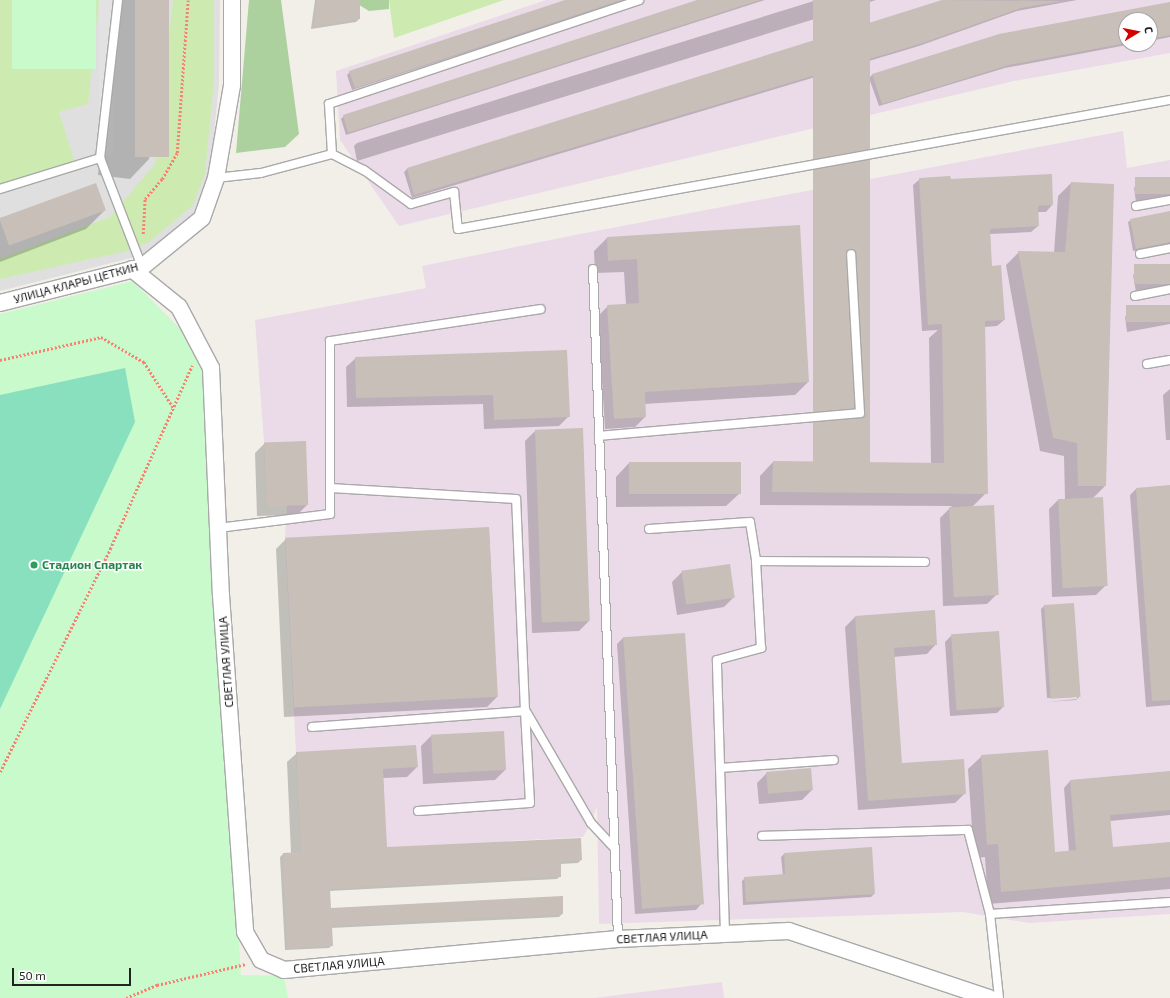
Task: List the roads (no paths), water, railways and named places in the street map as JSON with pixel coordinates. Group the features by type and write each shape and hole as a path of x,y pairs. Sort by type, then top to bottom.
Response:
{"street":[{"name":"УЛИЦА КЛАРЫ ЦЕТКИН","path":"0,303 137,264 202,218 216,178 232,85 232,0"},
{"name":"СВЕТЛАЯ УЛИЦА","path":"137,264 179,307 211,368 221,595 245,932 260,960 284,970 618,938 790,931 989,998"}],"lane":[{"path":"118,0 100,158 137,264"},
{"path":"332,154 329,104 639,0"},
{"path":"216,178 261,173 332,154 364,170 411,204 454,192 458,228 1170,100"},
{"path":"0,189 100,158"},
{"path":"1136,206 1170,200"},
{"path":"1140,254 1170,248"},
{"path":"599,436 860,413 851,254"},
{"path":"593,270 618,938"},
{"path":"1135,296 1170,289"},
{"path":"218,528 330,514 330,341 541,309"},
{"path":"1147,364 1170,360"},
{"path":"330,488 516,499 530,803 418,811"},
{"path":"649,528 750,522 756,561 761,648 717,660 725,934"},
{"path":"756,561 925,562"},
{"path":"525,711 591,822 614,849"},
{"path":"312,727 525,711"},
{"path":"720,768 834,760"},
{"path":"762,836 968,830 990,914 999,998"},
{"path":"990,914 1170,902"}],"place":[{"name":"Стадион Спартак","path":"34,565"}]}
